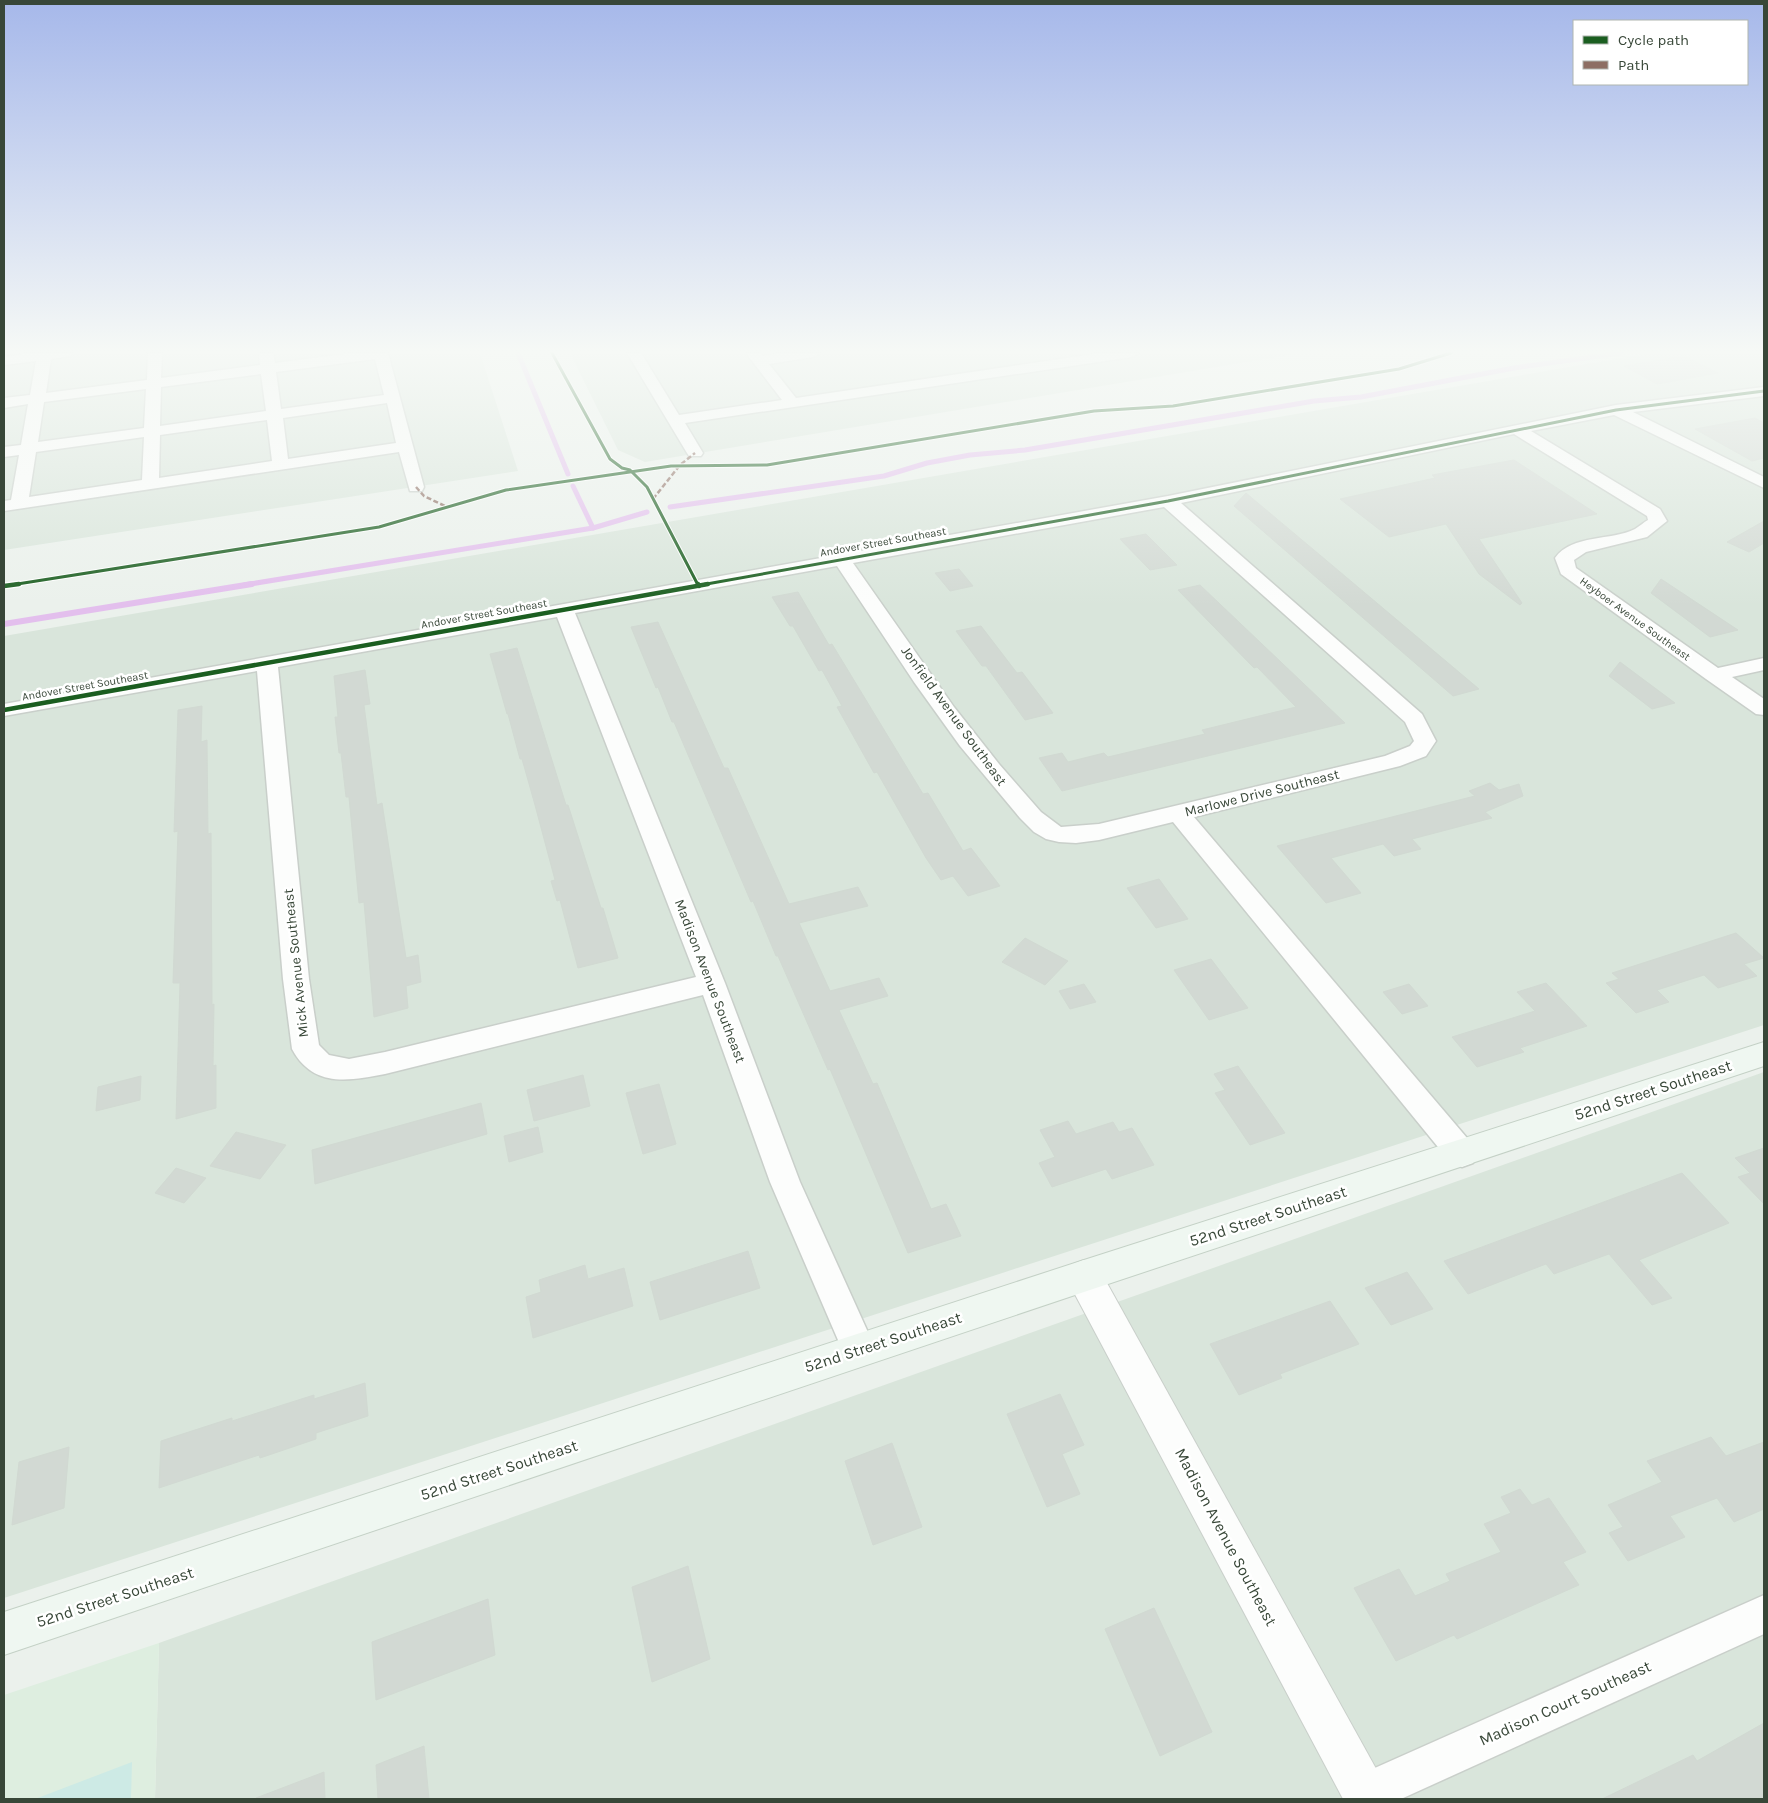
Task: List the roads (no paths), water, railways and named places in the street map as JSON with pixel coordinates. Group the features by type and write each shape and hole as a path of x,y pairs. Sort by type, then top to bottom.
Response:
{"main road":[{"name":"52nd Street Southeast","path":"4,1634 858,1350 1764,1054"}],"street":[{"path":"30,437 11,505 406,446"},
{"path":"4,452 107,437"},
{"path":"150,484 152,437"},
{"path":"277,437 281,465"},
{"path":"404,437 416,487"},
{"path":"685,437 695,453"},
{"name":"Andover Street Southeast","path":"4,710 1168,501 1478,437"},
{"name":"Heyboer Avenue Southeast","path":"1530,437 1654,514 1658,521 1642,533 1580,548 1564,558 1568,570 1764,710"},
{"path":"1671,437 1764,483"},
{"name":"Marlowe Drive Southeast","path":"1168,501 1414,719 1425,741 1418,751 1392,761 1178,813 1462,1154"},
{"name":"Jonfield Avenue Southeast","path":"842,560 981,757 1038,823 1055,834 1075,834 1099,832 1178,813"},
{"name":"Madison Avenue Southeast","path":"564,610 712,983 785,1182 858,1350"},
{"name":"Mick Avenue Southeast","path":"267,664 296,979 306,1049 321,1065 349,1070 385,1063 712,983"},
{"path":"1713,675 1764,664"},
{"name":"Madison Avenue Southeast","path":"1084,1276 1367,1797"},
{"name":"Madison Court Southeast","path":"1367,1797 1764,1614"}],"waterway":[{"path":"553,437 568,474"},
{"path":"670,507 884,476 927,463 970,455 1025,450 1101,437"},
{"path":"573,486 593,528"},
{"path":"593,528 647,512"},
{"path":"244,585 593,528"},
{"path":"4,624 252,584"}]}
